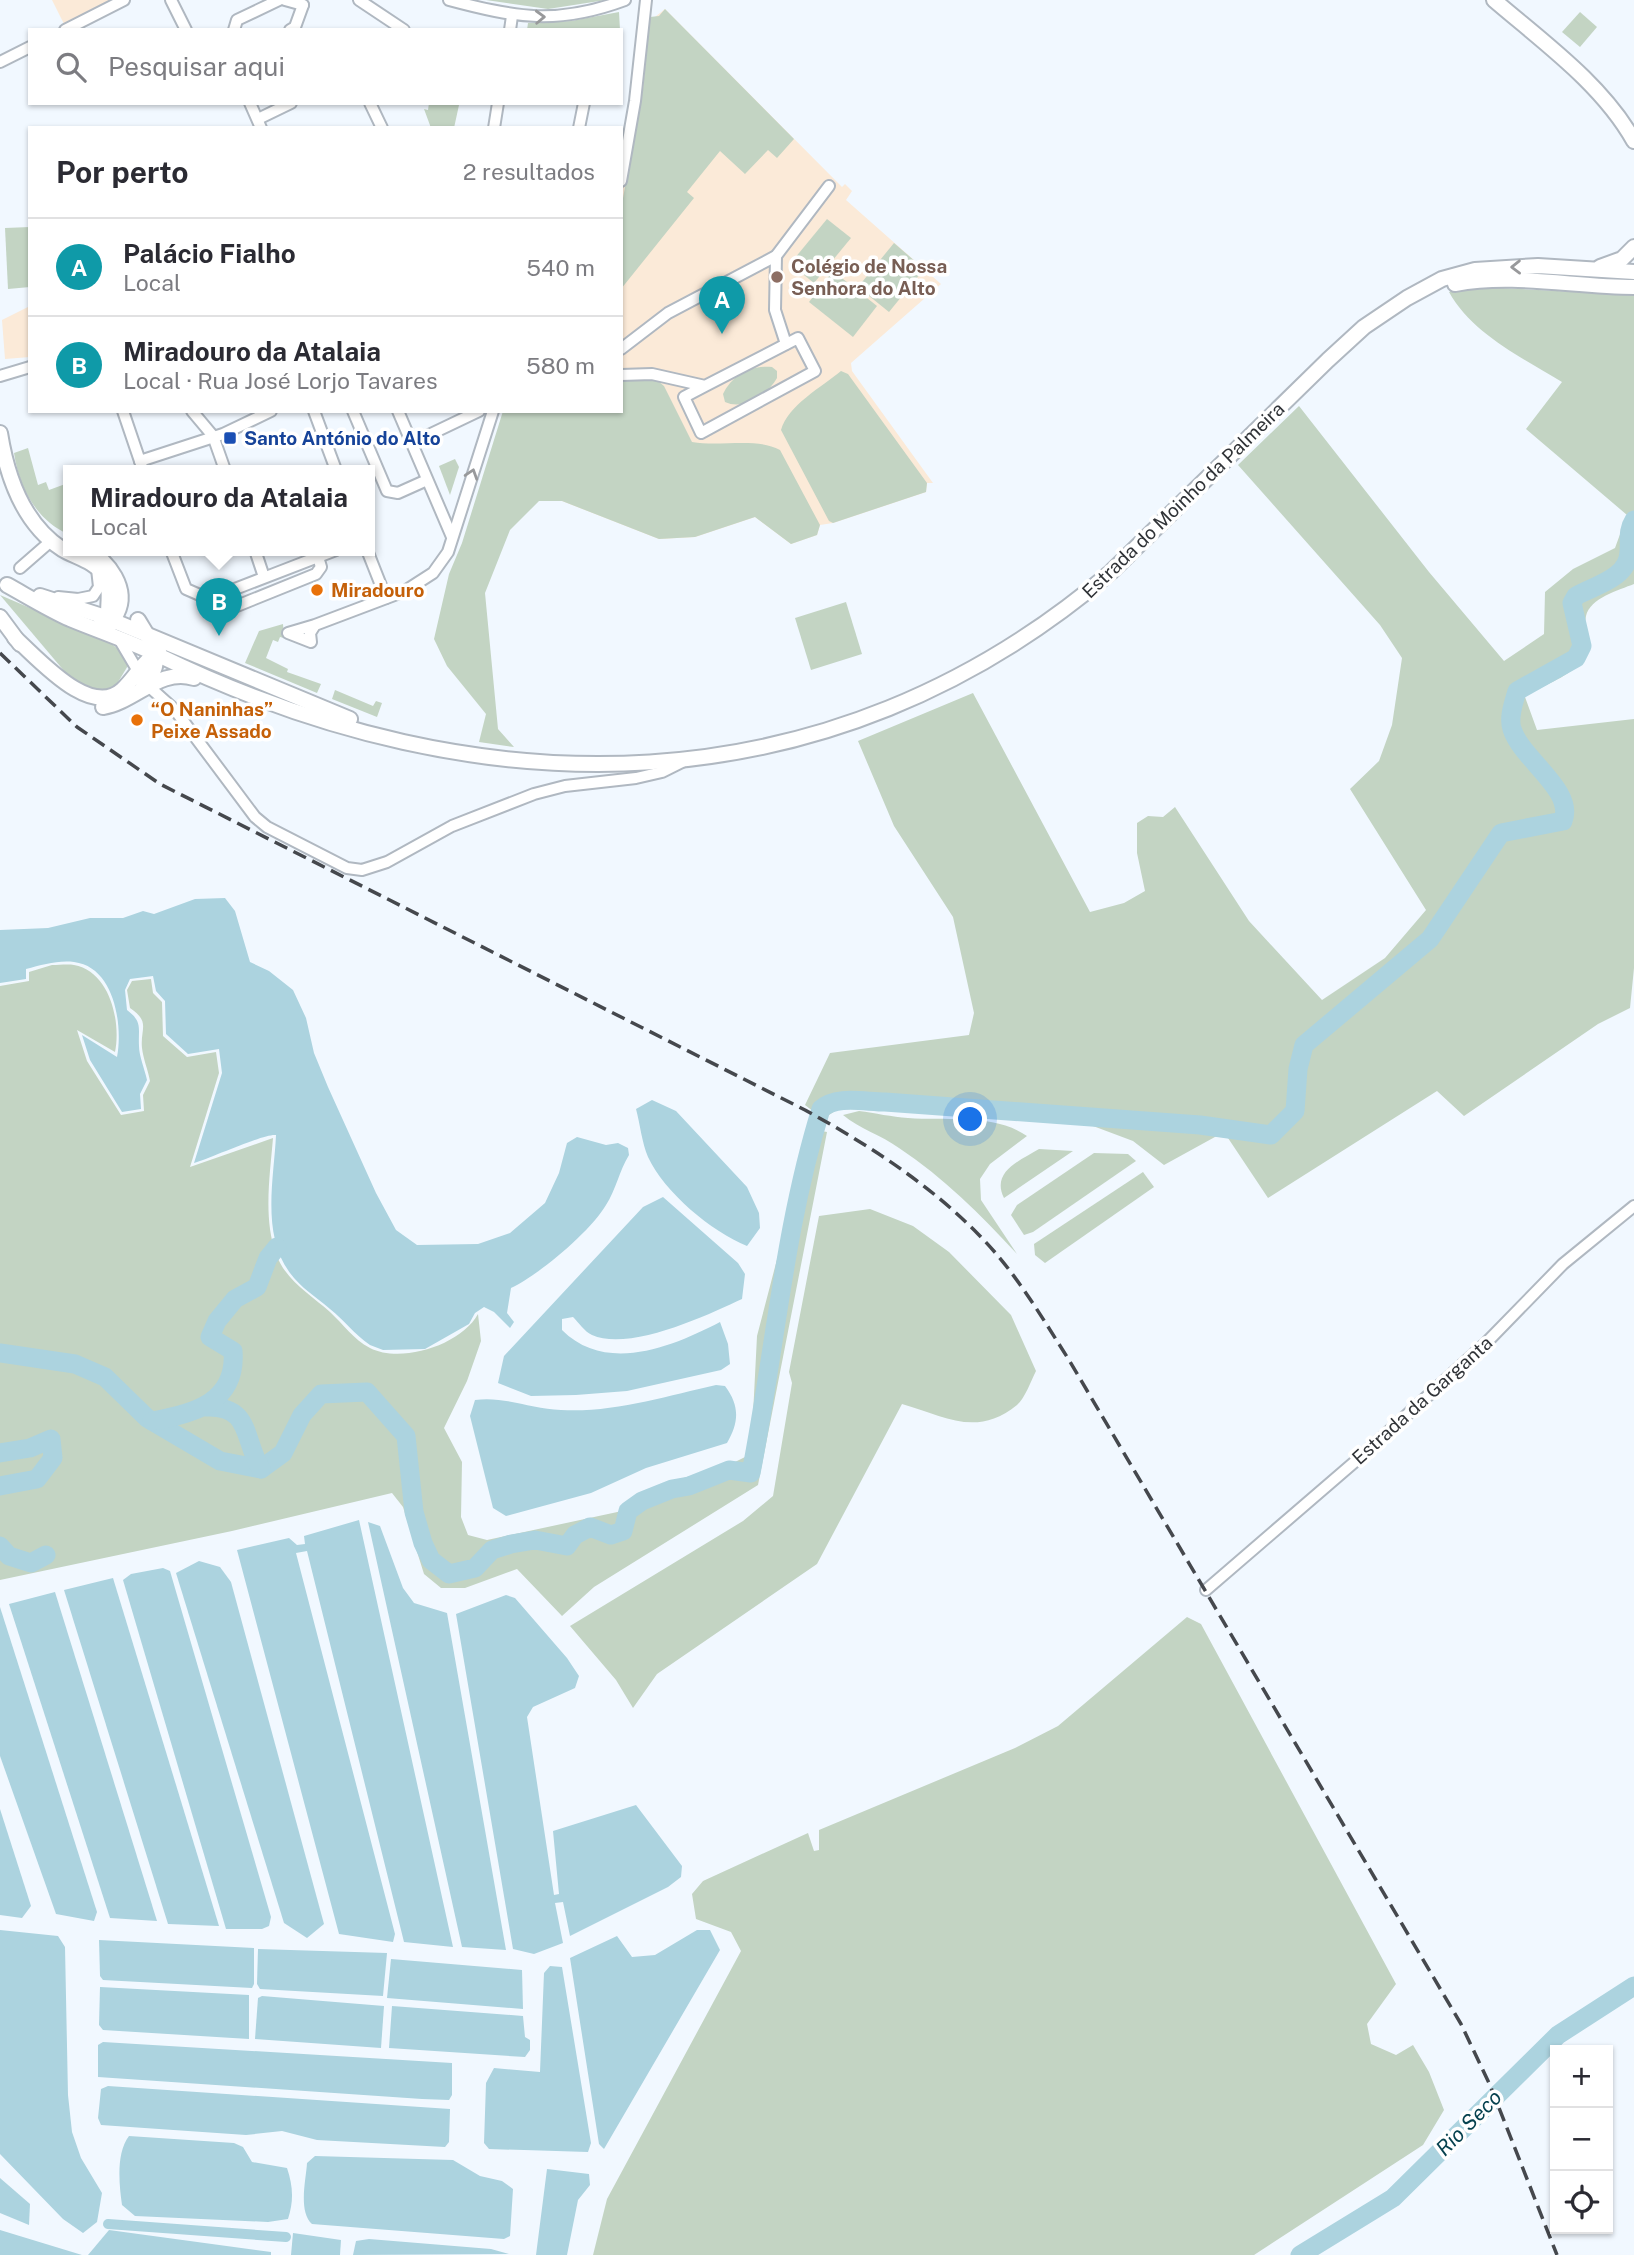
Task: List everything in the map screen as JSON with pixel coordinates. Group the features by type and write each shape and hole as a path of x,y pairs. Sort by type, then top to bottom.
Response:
{"main road":[{"path":"1494,0 1618,107 1634,129"},
{"path":"1586,81 1617,113 1634,141"},
{"path":"1584,270 1622,259 1634,247"},
{"name":"Estrada do Moinho da Palmeira","path":"9,585 118,639 153,675 263,699 398,742 454,752 588,765 644,765 750,751 847,726 906,703 972,671 1024,639 1070,607 1111,572 1364,327 1407,298 1442,279 1475,270 1538,266 1634,272"},
{"name":"Estrada do Moinho da Palmeira","path":"1407,298 1480,279 1632,287"},
{"path":"0,433 5,460 20,499 35,525 51,541 63,545"},
{"path":"20,499 40,524 63,540"},
{"path":"95,557 116,578 126,604 147,634 153,675"},
{"path":"95,557 107,581 108,619 118,639"},
{"path":"37,601 84,620 108,619 117,613 120,604 116,578"},
{"name":"Estrada do Moinho da Palmeira","path":"9,585 147,634 371,727 454,752"},
{"path":"0,617 46,674 81,702 93,707 105,707 129,699 153,675 165,650 177,652 242,680 293,695"},
{"path":"138,620 154,635 174,646"},
{"path":"15,638 70,685 93,698 113,696 122,690 138,669 153,675 185,675 263,699"}],"street":[{"path":"69,28 124,0"},
{"path":"171,0 185,28"},
{"path":"235,28 237,20 279,0"},
{"path":"285,0 303,5 314,0"},
{"path":"359,0 401,28"},
{"path":"449,0 512,16 577,13 625,0"},
{"path":"623,169 642,53 646,0"},
{"path":"293,28 303,5"},
{"path":"510,28 512,16"},
{"path":"0,62 28,48"},
{"path":"251,105 260,124 288,105"},
{"path":"371,105 381,126"},
{"path":"494,126 498,105"},
{"path":"579,126 584,105"},
{"path":"623,347 668,313 776,256 829,186"},
{"path":"776,256 775,310 786,344"},
{"path":"798,338 814,371 701,433 684,397 705,386 798,338"},
{"path":"0,376 28,368"},
{"path":"623,375 652,374 705,386"},
{"path":"124,413 142,465 266,413"},
{"path":"194,413 213,436 223,465"},
{"path":"315,413 334,465"},
{"path":"354,413 387,491 398,493 427,480"},
{"path":"399,413 452,537"},
{"path":"412,443 475,413"},
{"path":"316,625 310,633 311,642 288,633 405,591 433,573 448,552 491,416"},
{"path":"20,568 51,541"},
{"path":"173,556 186,589 209,599 216,614 316,574 321,567 318,558"},
{"path":"257,556 264,577"},
{"path":"209,599 322,556"},
{"path":"370,556 386,598"},
{"path":"9,585 73,599 90,597 99,587 95,557"},
{"path":"118,639 138,669 153,675 233,790 261,822 347,868 362,870 387,862 452,826 534,794 565,786 649,775 686,760"},
{"name":"Estrada da Garganta","path":"1206,1590 1365,1453 1486,1343 1563,1264 1634,1206"}],"shaded area":[{"path":"52,0 112,0 64,24"},
{"name":"Colégio de Nossa Senhora do Alto","path":"665,9 842,187 845,184 852,191 846,200 941,284 851,363 852,371 933,483 927,483 926,492 820,525 817,535 791,544 755,517 695,537 659,539 562,501 539,501 504,413 623,413 623,141 643,17 655,17"},
{"path":"28,307 28,357 5,359 2,320"}],"green space":[{"path":"486,0 606,0 548,9"},
{"path":"665,9 794,139 777,158 768,150 745,174 720,151 687,192 694,198 623,287 623,198 643,89 650,17 659,16"},
{"path":"619,12 620,28 527,28 528,23 571,21"},
{"path":"1580,12 1597,27 1580,47 1562,32"},
{"path":"429,105 459,105 454,126 430,126 424,109 428,110"},
{"path":"827,219 851,238 814,283 790,264"},
{"path":"28,227 28,287 8,289 5,228"},
{"path":"894,243 924,269 889,312 858,287"},
{"path":"833,271 877,306 853,337 809,302"},
{"path":"1484,287 1634,295 1634,584 1593,604 1585,622 1586,650 1574,669 1525,697 1537,730 1634,719 1634,968 1630,1008 1598,1024 1464,1116 1437,1091 1268,1198 1224,1132 1164,1165 1133,1141 1093,1126 850,1101 823,1119 805,1105 830,1053 969,1035 974,1013 953,917 894,826 858,741 973,693 1090,912 1124,903 1145,891 1137,853 1137,823 1148,816 1163,817 1175,807 1249,921 1322,1000 1385,958 1426,910 1350,789 1379,761 1392,725 1402,658 1380,625 1238,465 1299,406 1429,572 1504,661 1544,634 1545,592 1573,569 1615,548 1627,515 1526,429 1562,382 1485,333 1459,307 1449,292"},
{"path":"772,367 777,371 777,378 762,395 747,403 725,402 723,394 737,377 757,368"},
{"path":"841,371 848,374 927,483 926,492 833,523 829,521 781,430 791,412 806,397"},
{"path":"646,378 658,381 664,386 692,442 760,444 780,450 820,525 817,535 791,544 755,517 695,537 659,539 562,501 539,501 510,530 485,593 498,729 514,747 479,742 486,714 447,666 434,639 449,574 462,543 502,413 623,413 623,380"},
{"path":"28,448 38,485 46,482 49,490 63,485 63,531 47,520 31,501 20,478 14,453"},
{"path":"455,459 459,467 450,495 439,466"},
{"path":"0,595 109,642 122,652 129,664 115,687 100,693 77,683"},
{"path":"846,602 862,654 811,670 795,618"},
{"path":"283,624 284,638 280,637 278,642 273,640 266,658 288,669 287,672 321,684 317,693 245,663 259,631"},
{"path":"335,690 373,706 376,701 382,703 377,717 332,699"},
{"path":"52,965 74,965 87,970 97,977 111,1000 116,1027 115,1052 77,1030 87,1061 121,1115 144,1111 143,1095 150,1081 142,1048 142,1022 130,1008 127,990 132,981 151,979 153,993 162,1002 163,1036 187,1057 216,1052 219,1073 190,1167 273,1138 269,1211 272,1240 280,1264 292,1279 359,1340 370,1348 398,1354 429,1349 458,1335 478,1314 481,1341 467,1381 444,1428 462,1462 461,1517 468,1535 487,1540 622,1511 665,1483 727,1466 751,1454 757,1336 811,1129 827,1132 758,1485 594,1587 562,1616 517,1569 465,1588 441,1588 424,1574 403,1507 392,1493 232,1531 0,1580 0,986 29,981 29,972"},
{"path":"859,1111 908,1118 985,1121 1014,1129 1027,1136 990,1164 980,1179 981,1200 1017,1254 975,1211 931,1172 892,1143 843,1115"},
{"path":"1039,1149 1073,1151 1004,1198 1001,1181 1004,1174"},
{"path":"1094,1153 1128,1154 1136,1161 1033,1232 1024,1235 1011,1215 1017,1205"},
{"path":"1143,1172 1154,1187 1045,1263 1035,1255 1034,1244"},
{"path":"870,1209 913,1226 949,1252 1011,1315 1036,1371 1028,1389 1017,1405 1002,1415 974,1422 946,1418 902,1404 817,1564 657,1674 633,1708 616,1680 570,1626 743,1521 773,1496 792,1383 789,1372 819,1216"},
{"path":"1187,1617 1201,1624 1396,1984 1367,2024 1371,2044 1396,2055 1413,2045 1429,2072 1444,2110 1423,2145 1254,2255 593,2255 607,2199 741,1951 731,1932 696,1919 692,1894 703,1881 808,1833 814,1851 819,1850 819,1830 1015,1748 1058,1726"}],"water":[{"path":"225,898 235,911 250,962 269,971 293,990 306,1018 314,1053 376,1193 396,1230 417,1245 478,1244 510,1233 545,1203 559,1173 567,1143 577,1137 606,1145 618,1143 628,1148 629,1155 606,1205 588,1228 563,1252 511,1288 507,1313 514,1322 510,1328 494,1312 484,1307 475,1313 469,1324 425,1349 383,1350 370,1345 298,1283 281,1258 275,1241 271,1206 276,1135 194,1163 222,1073 219,1049 188,1054 166,1034 165,1001 156,991 153,976 130,979 125,990 127,1010 139,1026 139,1050 147,1080 140,1094 141,1109 122,1112 90,1060 82,1035 117,1057 117,1015 107,986 99,975 88,966 62,962 26,969 26,979 0,983 0,930 48,928 90,918 123,918 143,911 154,914 195,899"},
{"path":"652,1100 676,1111 747,1187 759,1213 760,1228 747,1246 719,1231 690,1209 655,1170 646,1152 636,1109"},
{"path":"663,1197 738,1263 745,1274 742,1299 689,1322 626,1339 608,1339 589,1334 573,1317 562,1319 562,1330 579,1343 598,1351 640,1352 681,1340 720,1322 728,1344 730,1364 721,1370 627,1391 531,1396 498,1383 504,1356 643,1207"},
{"path":"716,1385 725,1386 735,1407 736,1421 727,1443 646,1468 591,1493 506,1516 493,1508 470,1416 475,1400 497,1400 550,1409 600,1409 640,1403"},
{"path":"359,1520 453,1947 404,1942 307,1551 296,1553 395,1934 393,1942 339,1934 237,1550 289,1538 297,1545 305,1544 304,1536"},
{"path":"368,1522 380,1526 403,1588 414,1603 447,1613 506,1950 462,1947"},
{"path":"199,1561 220,1567 231,1582 324,1924 307,1938 284,1923 176,1573"},
{"path":"163,1568 170,1571 271,1917 269,1926 262,1929 226,1929 123,1580 131,1574"},
{"path":"113,1578 219,1926 168,1924 64,1590"},
{"path":"55,1592 157,1921 110,1918 9,1604"},
{"path":"506,1595 515,1598 567,1658 579,1676 575,1688 533,1707 527,1717 554,1895 559,1894 553,1831 636,1805 682,1866 681,1877 668,1887 570,1936 563,1902 555,1903 563,1943 534,1954 513,1949 456,1614"},
{"path":"0,1607 97,1912 94,1921 56,1914 0,1756"},
{"path":"0,1809 31,1906 22,1918 0,1915"},
{"path":"0,1930 58,1936 65,1947 68,2095 72,2132 81,2158 102,2193 97,2222 83,2233 63,2219 0,2154"},
{"path":"697,1930 710,1930 720,1950 604,2149 599,2144 570,1958 617,1936 632,1957 655,1955"},
{"path":"99,1940 254,1948 254,1984 252,1988 103,1980 100,1976"},
{"path":"258,1949 387,1953 383,1996 260,1989 257,1984"},
{"path":"391,1959 522,1970 523,2009 387,1998"},
{"path":"550,1966 562,1967 591,2143 588,2152 489,2149 484,2143 486,2083 494,2068 540,2072 544,1973"},
{"path":"100,1987 249,1995 249,2039 103,2030 99,2025"},
{"path":"262,1996 384,2006 381,2048 255,2039 258,1998"},
{"path":"392,2006 523,2016 525,2037 530,2040 530,2050 525,2057 389,2048"},
{"path":"103,2042 452,2063 452,2095 449,2100 422,2099 98,2077 98,2045"},
{"path":"108,2086 450,2109 449,2142 445,2147 317,2140 282,2131 246,2135 101,2125 98,2118 101,2089"},
{"path":"129,2136 234,2143 243,2147 252,2162 287,2168 292,2193 288,2219 268,2222 135,2216 122,2205 120,2188 120,2160"},
{"path":"315,2156 453,2160 480,2176 502,2181 513,2189 510,2236 504,2239 312,2224 305,2211 304,2195 307,2163"},
{"path":"547,2169 589,2174 590,2185 578,2200 567,2255 536,2255"},
{"path":"0,2178 30,2204 29,2225 0,2213"},
{"path":"0,2230 82,2255 0,2255"},
{"path":"109,2230 271,2252 271,2255 88,2255"},
{"path":"293,2233 341,2240 340,2255 291,2255"},
{"path":"369,2239 491,2249 509,2254 353,2255 356,2241"}],"waterway":[{"path":"0,1353 75,1364 105,1377 147,1418 220,1461 261,1469 283,1453 302,1415 321,1394 367,1392 406,1436 414,1512 423,1543 431,1560 449,1574 475,1568 492,1550 511,1544 535,1540 567,1546 575,1535 590,1527 611,1535 623,1531 628,1511 642,1501 729,1470 751,1473 789,1244 808,1154 821,1109 835,1102 860,1101 1200,1125 1271,1135 1295,1111 1298,1069 1304,1045 1430,939 1501,833 1563,821 1565,809 1562,798 1518,741 1511,724 1512,710 1517,691 1576,658 1582,646 1572,603 1576,596 1610,580 1623,568 1627,561 1634,520"},
{"path":"152,1421 197,1409 220,1394 228,1382 233,1351 210,1337 217,1321 235,1299 257,1287 268,1258 277,1247"},
{"path":"206,1407 221,1408 239,1418 261,1469"},
{"path":"0,1453 30,1448 51,1439 53,1458 37,1479 0,1486"},
{"path":"0,1546 9,1556 31,1563 46,1555"},
{"name":"Rio Seco","path":"1300,2255 1393,2198 1558,2035 1634,1986"},
{"path":"108,2224 286,2237"}],"railway":[{"path":"0,653 77,727 160,784 805,1110 918,1181 978,1234 1016,1279 1069,1360 1461,2024 1490,2085 1557,2255"}],"place":[{"name":"Colégio de Nossa Senhora do Alto","path":"777,277"},
{"name":"Palácio Fialho","path":"722,334"},
{"name":"Santo António do Alto","path":"230,438"},
{"name":"Miradouro","path":"317,590"},
{"name":"Miradouro da Atalaia","path":"219,636"},
{"name":"“O Naninhas” Peixe Assado","path":"137,720"}]}
